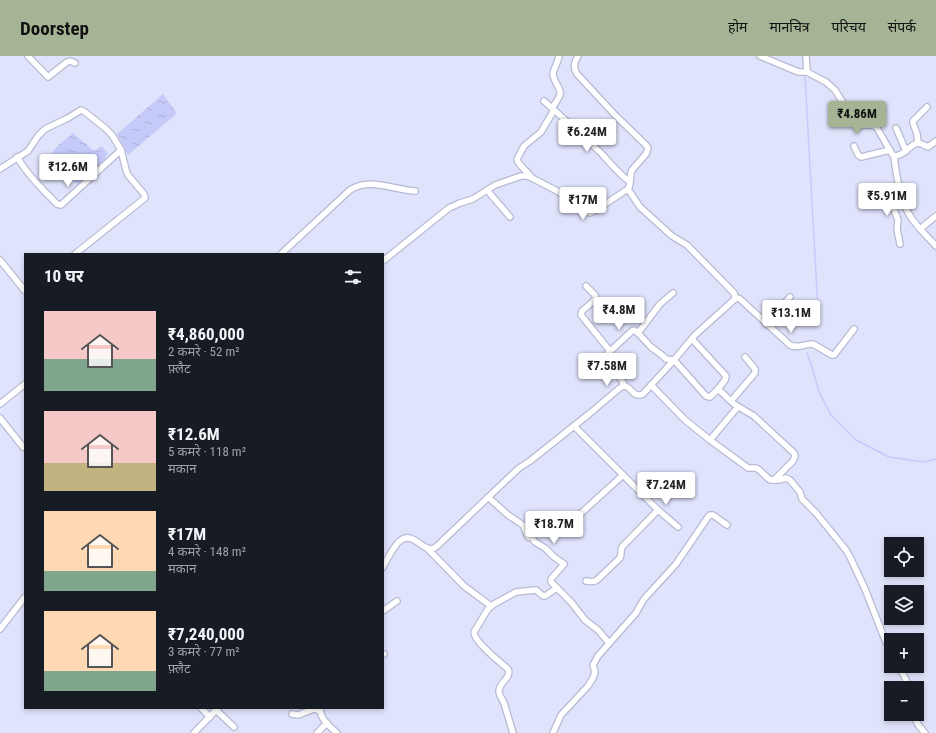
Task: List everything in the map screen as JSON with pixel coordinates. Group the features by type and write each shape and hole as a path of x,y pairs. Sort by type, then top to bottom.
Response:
{"street":[{"path":"28,56 48,77 67,62 70,61 75,63"},
{"path":"532,178 518,163 517,159 524,146 541,132 560,95 559,88 553,74 559,60 559,56"},
{"path":"384,260 449,208 473,199 495,185 520,176 532,178 564,196 584,211 590,213 628,189 631,172 646,154 648,148 577,74 574,70 574,65 578,56"},
{"path":"760,56 796,71 807,72 826,82 835,90 855,125 859,127 870,125 877,128 894,156 896,172 903,200 910,215 936,246"},
{"path":"806,56 807,72"},
{"path":"544,101 630,182"},
{"path":"918,143 913,121 927,107"},
{"path":"0,169 28,151 38,136 45,130 81,110 109,131 115,138 121,150 126,173 144,194 145,198 76,253"},
{"path":"896,128 906,152"},
{"path":"918,143 928,147 936,142"},
{"path":"894,156 901,155 918,143"},
{"path":"854,146 858,155 861,157 890,150"},
{"path":"17,157 32,178 57,204 60,205 64,204 121,150"},
{"path":"282,253 354,188 364,185 382,185 415,192"},
{"path":"628,189 640,207 672,236 690,248 734,293 735,297 740,299 793,347 813,344 834,355 854,329"},
{"path":"487,190 510,217"},
{"path":"900,244 897,229 898,218 893,207 903,200"},
{"path":"920,228 936,216"},
{"path":"0,260 24,290"},
{"path":"586,286 596,299 582,311 580,315 610,351"},
{"path":"638,333 660,304 673,293"},
{"path":"692,339 726,376 725,380 710,397 706,396 674,360 666,359 647,344 634,330 606,355 605,359 622,381 624,386 636,395 640,396 643,394 674,360 692,339 704,326 732,302 735,297"},
{"path":"766,324 790,297"},
{"path":"784,304 797,315"},
{"path":"731,401 755,374 754,369 745,357"},
{"path":"0,404 24,385"},
{"path":"651,385 685,420 748,468 756,468 768,478 773,480 788,478 800,492 802,499 813,509 846,550 858,572 884,637"},
{"path":"428,549 434,549 518,468 530,461 624,386"},
{"path":"718,389 738,407 746,410 754,416 794,453 794,461 773,480"},
{"path":"710,440 738,407"},
{"path":"0,418 23,447"},
{"path":"574,426 658,510 678,527"},
{"path":"578,516 623,475"},
{"path":"488,497 508,515 523,525 528,537 532,538 535,542 545,548 564,564 551,580 585,620 598,630 609,643"},
{"path":"586,581 594,582 597,580 620,558 622,547 658,510"},
{"path":"553,733 561,715 588,686 594,674 594,662 636,613 648,594 676,564 710,515 713,515 726,525"},
{"path":"384,565 397,544 403,539 411,538 428,549 464,586 491,606"},
{"path":"513,733 499,690 509,674 509,671 474,635 475,629 491,606 503,598 516,592 536,590 541,596 545,596 557,588"},
{"path":"0,629 24,598"},
{"path":"384,610 398,601"},
{"path":"202,709 210,717"},
{"path":"198,732 217,709 234,727"},
{"path":"292,714 298,716 314,709 320,710 321,716 337,733"},
{"path":"916,721 925,733"},
{"path":"317,733 327,723"}],"water":[{"path":"163,94 176,112 175,115 128,155 117,134"},
{"path":"73,133 94,151 102,146 108,154 98,169 79,184 57,172 51,162 51,157 54,150"}],"waterway":[{"path":"803,56 804,63"},
{"path":"805,76 818,310"},
{"path":"807,353 819,392 831,415 856,440 889,457 924,462 936,459"}]}
